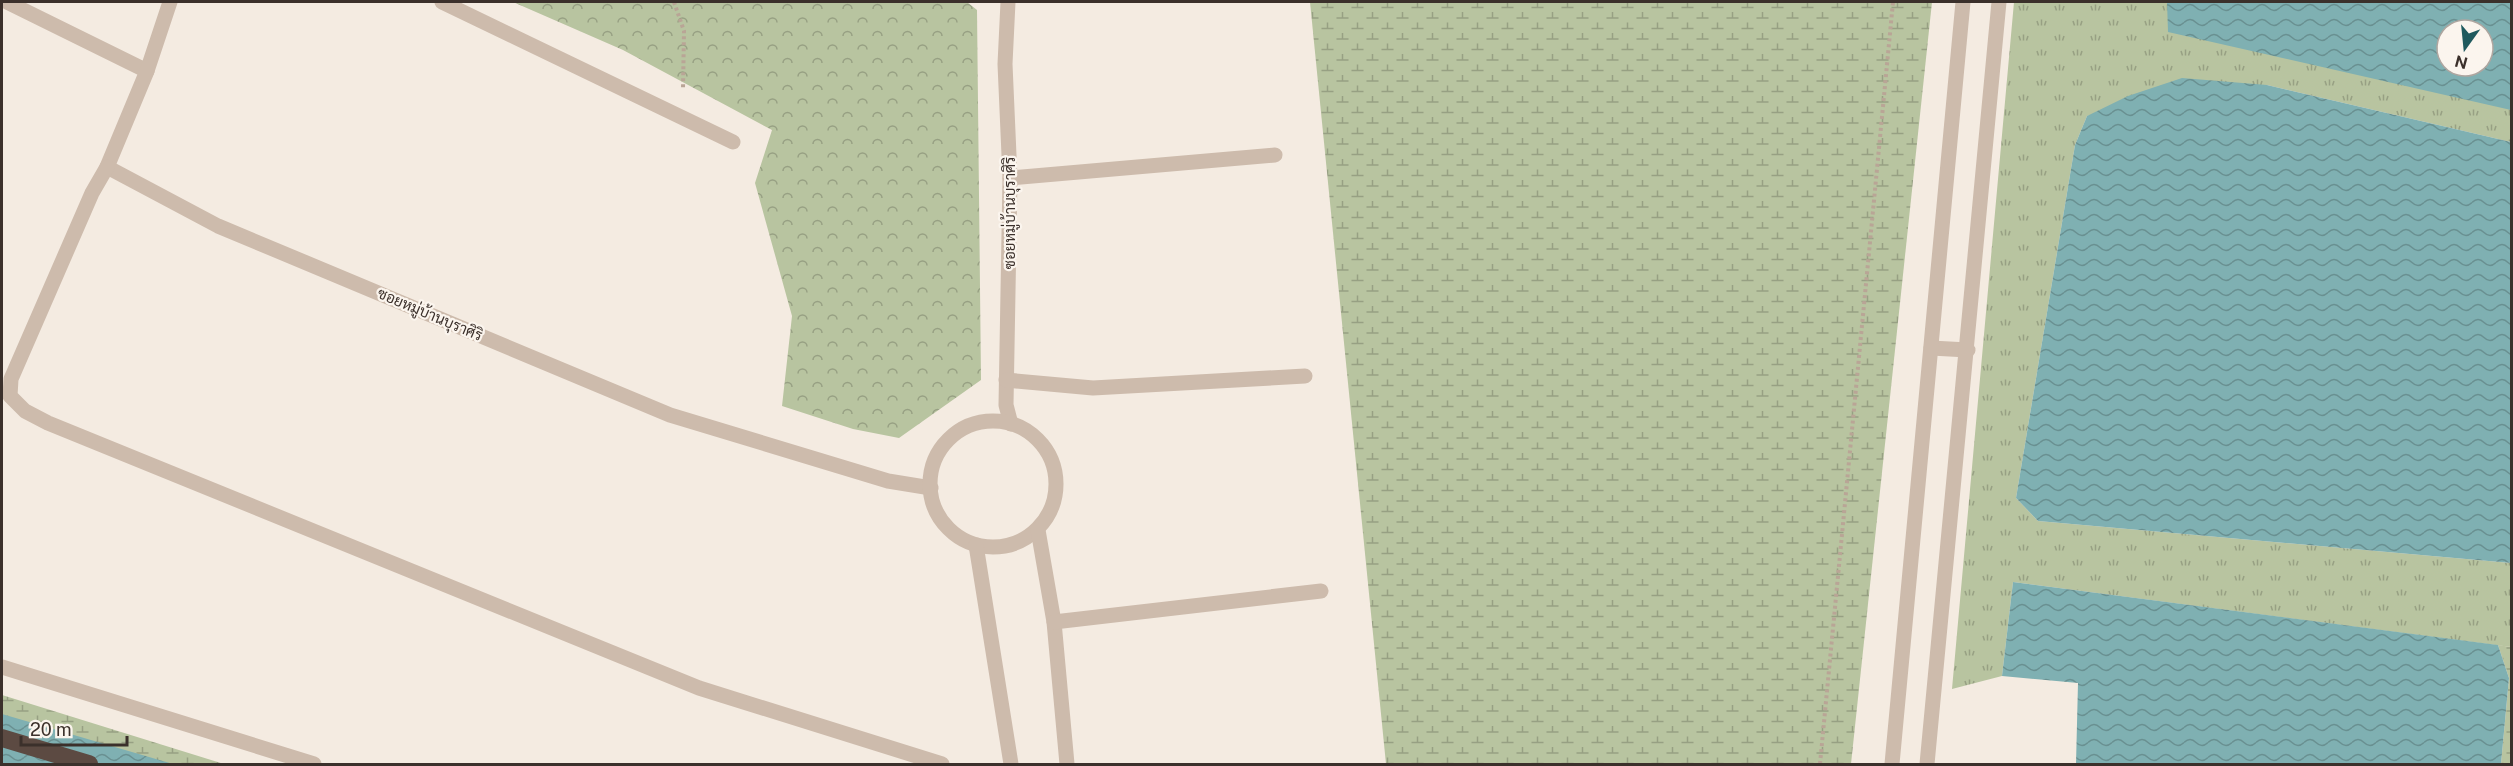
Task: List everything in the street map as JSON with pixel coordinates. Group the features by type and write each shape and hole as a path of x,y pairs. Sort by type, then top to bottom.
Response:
{"highway":[{"path":"2,738 89,765"}],"street":[{"path":"7,2 147,70"},
{"path":"171,2 147,70 107,167 92,193 11,379 10,396 25,411 48,423 699,688 942,765"},
{"path":"442,2 733,142"},
{"name":"ซอยหมู่บ้านบุราศิริ","path":"1008,2 1005,64 1010,178 1006,405 1011,424"},
{"path":"1892,765 1963,2"},
{"path":"1927,765 1968,350 1999,2"},
{"path":"1010,178 1275,155"},
{"name":"ซอยหมู่บ้านบุราศิริ","path":"107,167 218,226 670,415 888,481 931,488"},
{"path":"1931,348 1968,350"},
{"path":"1006,380 1093,388 1305,376"},
{"path":"989,421 1011,424 1031,433 1046,449 1055,469 1057,491 1050,512 1038,530 1020,542 998,547 976,545 956,536 941,520 932,499 931,488 930,478 936,456 949,439 968,427 989,421"},
{"path":"1038,530 1054,622 1067,765"},
{"path":"976,545 1011,765"},
{"path":"1054,622 1321,591"},
{"path":"2,667 314,765"}],"path":[{"path":"674,2 684,32 683,118"},
{"path":"1820,765 1893,2"}],"green space":[{"path":"513,2 967,2 977,10 981,380 899,438 853,429 782,406 792,316 755,183 772,130 623,50"},
{"path":"1310,2 1932,2 1851,764 1386,764"},
{"path":"2014,2 2511,2 2511,142 2267,85 2087,116 2075,145 2016,498 2038,521 2511,563 2511,647 2013,582 2002,676 1952,689"},
{"path":"2498,645 2511,647 2511,764 2501,764 2509,678"},
{"path":"2,695 224,764 2,764"}],"water":[{"path":"2167,2 2511,2 2511,110 2168,32"},
{"path":"2182,78 2267,85 2511,142 2511,563 2038,521 2016,498 2075,145 2087,116 2128,96"},
{"path":"2013,582 2498,645 2509,678 2501,764 2076,764 2078,683 2002,676"},
{"path":"2,714 173,764 2,764"}]}
